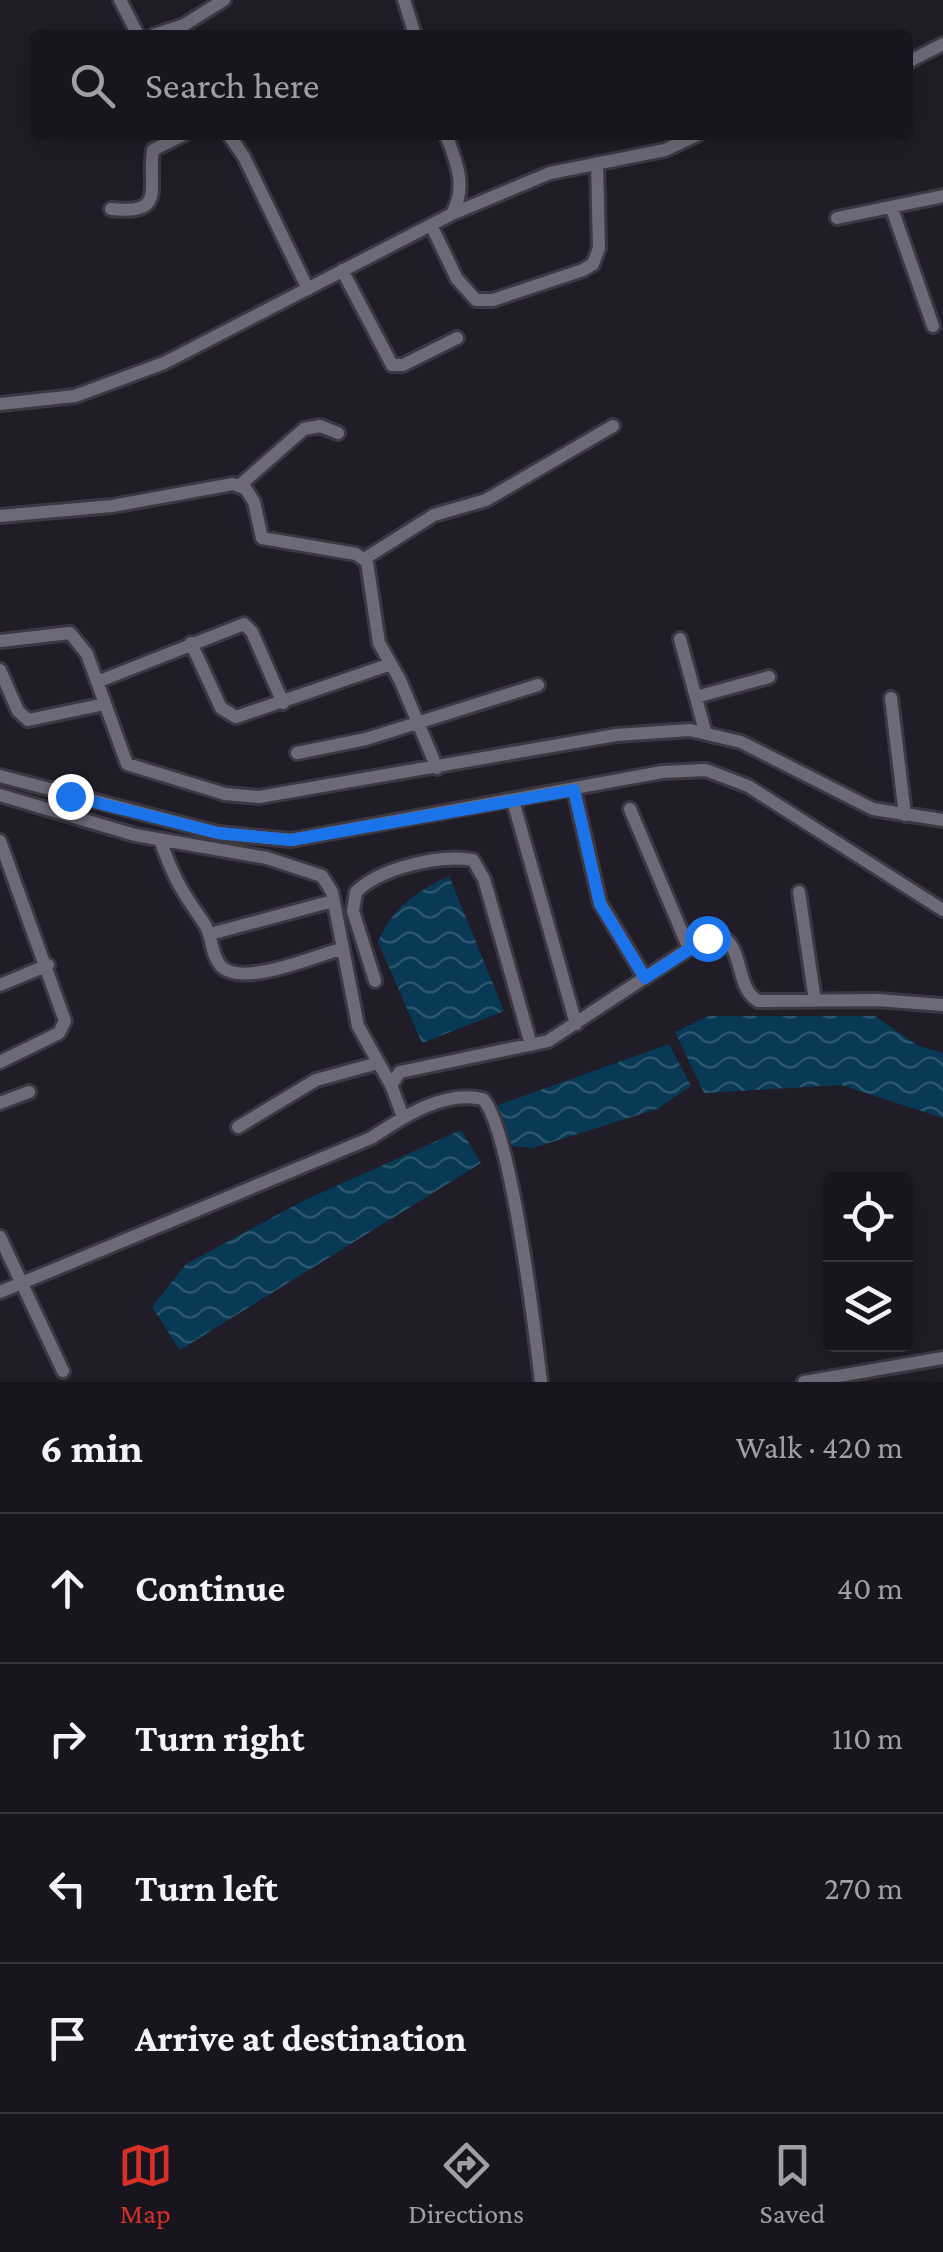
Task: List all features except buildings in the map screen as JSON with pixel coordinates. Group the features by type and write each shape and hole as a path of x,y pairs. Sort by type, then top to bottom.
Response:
{"street":[{"path":"120,0 135,30"},
{"path":"167,30 222,1"},
{"path":"409,2 414,30"},
{"path":"913,59 943,44"},
{"path":"111,209 134,211 149,202 154,195 153,150 173,140"},
{"path":"233,140 308,289"},
{"path":"448,140 462,185 461,198 452,214"},
{"path":"0,404 45,402 96,390 164,364 452,214 550,172 666,150 687,140"},
{"path":"431,225 457,280 476,300 493,300 584,270 597,258 599,248 597,163"},
{"path":"837,218 943,196"},
{"path":"892,209 933,326"},
{"path":"342,270 392,365 403,364 457,338"},
{"path":"0,516 112,506 239,486 304,429 320,426 338,433"},
{"path":"239,486 251,496 262,538 364,558 434,514 486,500 613,426"},
{"path":"364,558 369,569 374,628 437,768"},
{"path":"97,682 233,626 249,626 283,703"},
{"path":"0,641 70,632 87,654 127,764 224,794 259,797 616,735 705,731 741,742 859,804 943,820"},
{"path":"680,639 705,731"},
{"path":"191,643 227,714 236,717 391,664"},
{"path":"0,670 18,711 28,720 105,704"},
{"path":"696,696 770,677"},
{"path":"297,753 366,739 538,685"},
{"path":"891,698 905,815"},
{"path":"0,776 218,833 291,840 687,770 726,776 943,910"},
{"path":"574,790 600,904 645,978"},
{"path":"0,794 160,840 313,871 328,883 358,1026 403,1117"},
{"path":"513,801 576,1024"},
{"path":"630,808 689,949"},
{"path":"160,840 177,888 210,934 221,966 238,976 341,949"},
{"path":"0,841 48,965 64,1028 0,1062"},
{"path":"375,981 354,911 356,892 387,873 468,858 480,868 484,878 531,1045"},
{"path":"798,892 816,1001"},
{"path":"210,934 333,901"},
{"path":"391,1086 400,1072 531,1045 576,1024 707,938 726,936 752,998 943,1006"},
{"path":"0,985 48,965"},
{"path":"238,1128 316,1080 378,1064"},
{"path":"0,1103 29,1092"},
{"path":"0,1292 21,1280 218,1204 371,1138 403,1117 469,1096 483,1100 492,1109 516,1214 541,1382"},
{"path":"0,1237 62,1372"},
{"path":"804,1382 943,1358"}],"water":[{"path":"449,876 504,1011 422,1043 378,942 406,902"},
{"path":"709,1016 875,1016 917,1045 943,1053 943,1118 841,1085 704,1093 675,1032"},
{"path":"669,1044 691,1086 657,1109 533,1148 512,1146 498,1105"},
{"path":"461,1130 481,1163 180,1350 152,1307 186,1264 305,1200"}],"route":[{"path":"70,796 218,833 291,840 574,790 606,920 645,978 707,938"}]}
